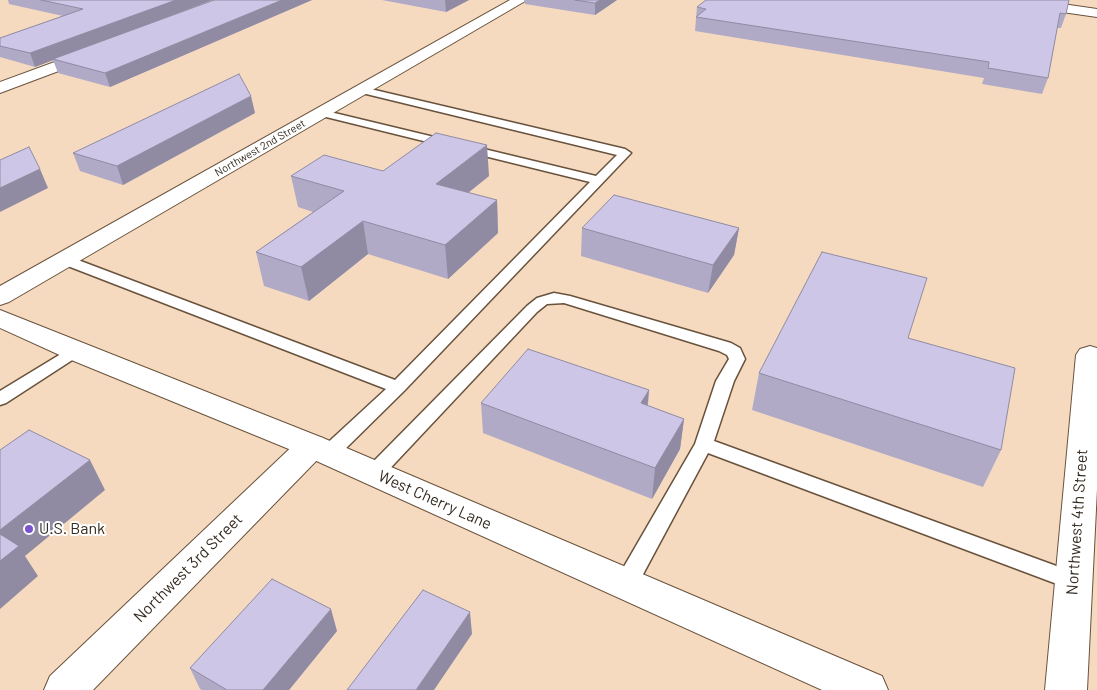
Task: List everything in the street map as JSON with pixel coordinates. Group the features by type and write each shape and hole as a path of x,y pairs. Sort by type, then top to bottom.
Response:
{"street":[{"name":"Northwest 2nd Street","path":"0,296 520,0"},
{"path":"1006,0 1097,13"},
{"path":"2,87 104,48"},
{"name":"West Cherry Lane","path":"0,318 74,351 321,450 867,690"},
{"name":"Northwest 4th Street","path":"1066,690 1073,581 1086,540 1090,355"},
{"name":"Northwest 3rd Street","path":"65,690 321,450"}],"lane":[{"path":"321,450 398,386 625,153 362,90"},
{"path":"322,113 599,180"},
{"path":"65,260 398,386"},
{"path":"374,474 532,308 542,301 554,298 574,301 725,347 734,352 736,359 725,381 704,444 626,584"},
{"path":"0,399 74,351"},
{"path":"704,444 1073,581"}],"building":[{"path":"41,0 176,0 30,53 0,46 0,38 83,9"},
{"path":"214,0 282,0 105,73 53,59"},
{"path":"575,0 600,0 595,3"},
{"path":"706,0 1069,0 1066,14 1060,13 1048,78 988,68 989,62 696,17 706,9 697,7"},
{"path":"239,74 251,96 117,166 73,153"},
{"path":"436,133 487,145 436,184 497,200 445,245 363,221 301,267 256,252 344,191 291,176 324,155 383,171"},
{"path":"29,147 40,169 0,188 0,160"},
{"path":"614,195 739,228 713,265 582,228"},
{"path":"822,252 927,278 908,338 1015,368 1001,450 759,373"},
{"path":"528,349 649,390 641,403 684,419 655,468 481,403"},
{"path":"29,430 90,460 0,530 0,450"},
{"path":"0,534 19,546 0,561"},
{"path":"272,579 331,609 263,690 227,690 190,668"},
{"path":"423,590 470,612 416,690 347,690"}],"place":[{"name":"U.S. Bank","path":"29,529"}]}
